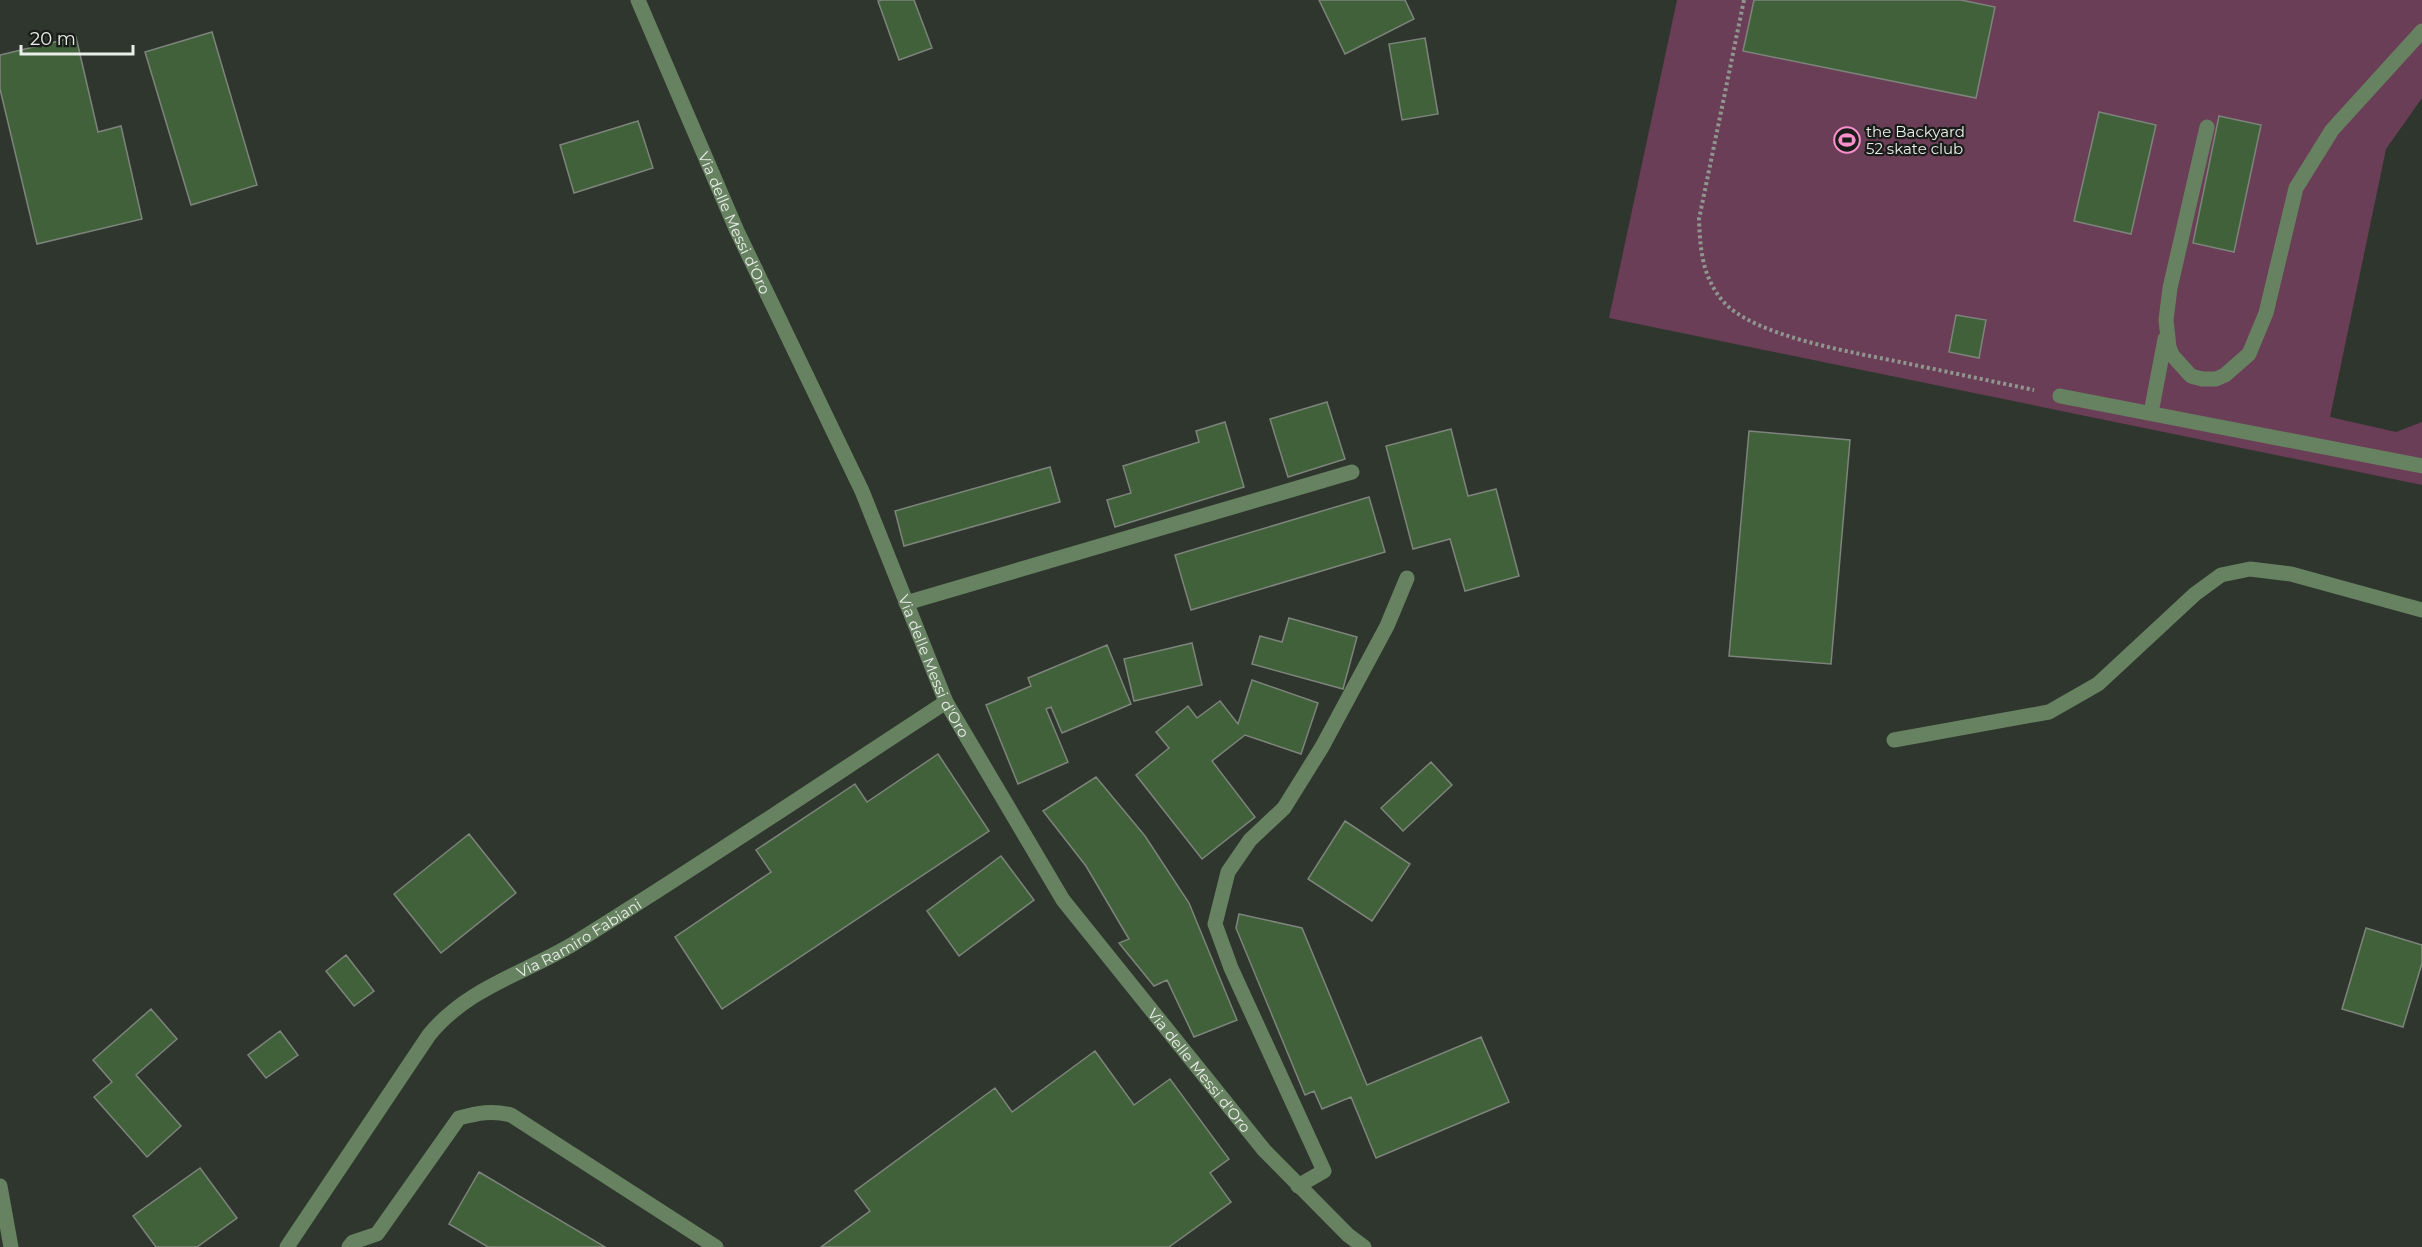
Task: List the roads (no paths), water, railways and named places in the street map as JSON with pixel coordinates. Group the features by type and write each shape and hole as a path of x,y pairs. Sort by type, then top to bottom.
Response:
{"street":[{"name":"Via delle Messi d'Oro","path":"638,0 737,231 862,491 946,702 1063,900 1264,1150 1348,1235 1364,1247"},
{"path":"2166,333 2172,355 2191,376 2202,379 2216,379 2225,375 2249,354 2266,313 2296,188 2332,130 2422,31"},
{"path":"2151,414 2166,333 2167,304 2207,127"},
{"path":"2060,396 2422,466"},
{"path":"906,603 1352,472"},
{"path":"1894,740 2049,712 2098,684 2196,594 2221,575 2250,569 2291,574 2422,610"},
{"path":"1298,1186 1324,1171 1231,968 1215,924 1228,872 1250,840 1284,808 1322,747 1387,626 1407,578"},
{"name":"Via Ramiro Fabiani","path":"287,1247 429,1035 451,1010 475,994 571,945 946,702"},
{"path":"349,1247 352,1242 376,1234 459,1118 480,1112 496,1111 512,1115 716,1247"},
{"path":"0,1186 11,1247"}],"place":[{"name":"the Backyard 52 skate club","path":"1847,140"}]}
